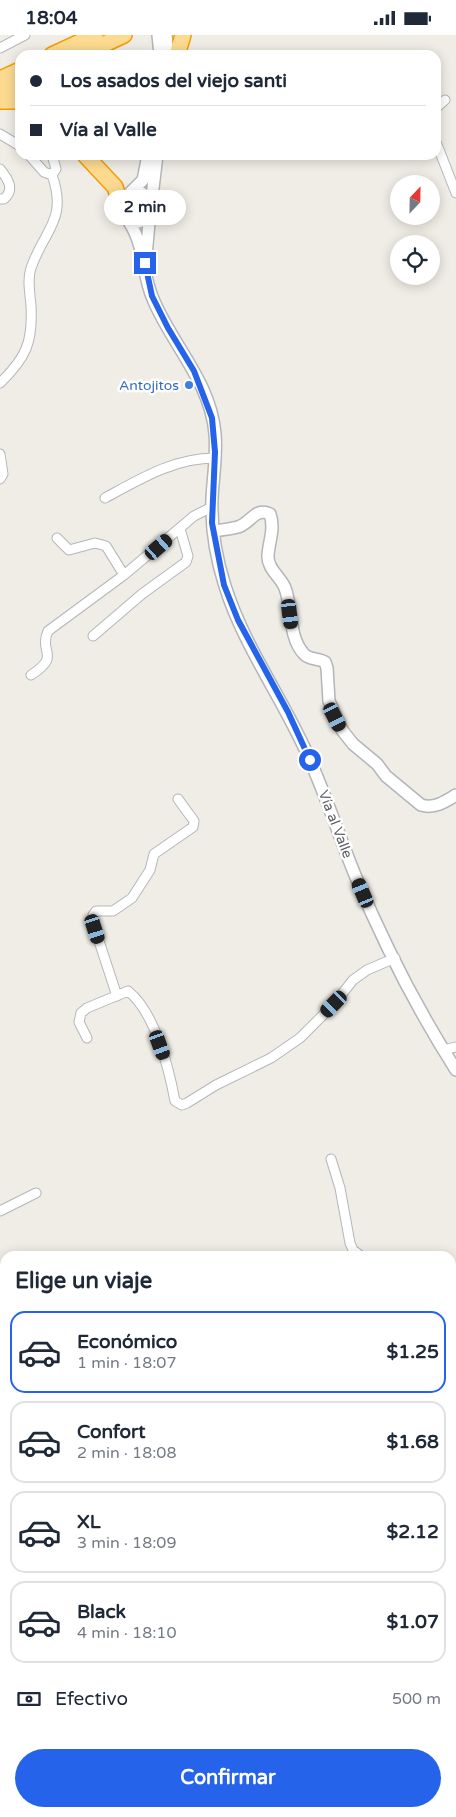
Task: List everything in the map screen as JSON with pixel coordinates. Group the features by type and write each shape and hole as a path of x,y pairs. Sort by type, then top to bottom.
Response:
{"highway":[{"path":"57,50 71,35"},
{"path":"74,50 96,45 124,35"},
{"path":"178,50 182,35"},
{"path":"0,79 15,72"},
{"path":"0,93 15,86"},
{"path":"0,101 15,101"},
{"path":"90,160 115,187 125,205"}],"main road":[{"path":"158,35 160,50"},
{"path":"166,35 168,50"},
{"path":"125,205 143,180 147,160"},
{"path":"145,263 156,160"},
{"path":"125,205 138,192 146,196 151,210"},
{"path":"125,205 131,221 139,222 146,218 151,210"},
{"path":"125,205 138,238 145,263"},
{"name":"Vía al Valle","path":"145,263 148,284 158,312 202,386 215,431 213,531 218,562 231,605 303,744 355,875 395,958 443,1050 456,1070"},
{"path":"213,531 238,527 258,512 264,511 270,514 273,523 267,556 270,567 285,586 292,626 298,644 309,658 325,662 330,701 342,730 353,744 377,764 386,776 421,805 428,807 436,806 456,795"}],"street":[{"path":"0,48 26,35"},
{"path":"441,103 445,99"},
{"path":"0,134 15,143"},
{"path":"441,155 456,193"},
{"path":"33,160 44,172 52,175"},
{"path":"0,383 16,368 28,347 30,326 28,285 31,268 47,236 59,200 52,175 56,169 53,160"},
{"path":"0,169 7,178 10,188 9,194 4,199 0,199"},
{"path":"0,454 3,474 0,479"},
{"path":"105,498 143,477 178,463 215,458"},
{"path":"31,675 47,662 49,654 45,639 48,631 124,575 203,510 212,507"},
{"path":"92,636 142,594 186,562 187,550 180,529"},
{"path":"57,538 69,550 95,543 106,546 124,575"},
{"path":"117,996 95,929 93,915 96,911 113,911 132,898 150,870 154,854 193,827 194,821 178,799"},
{"path":"87,1038 79,1023 81,1013 128,991 135,996 144,1011 164,1058 175,1101 182,1105 271,1058 300,1038 354,981 367,970 395,958"},
{"path":"443,1050 456,1047"},
{"path":"331,1159 340,1188 350,1243 354,1251"},
{"path":"0,1211 36,1193"}],"place":[{"name":"Antojitos","path":"189,385"}],"route":[{"path":"145,263 148,284 158,312 202,386 212,418 215,433 215,452 212,523 218,562 224,585 238,620 288,712 310,760"}]}
